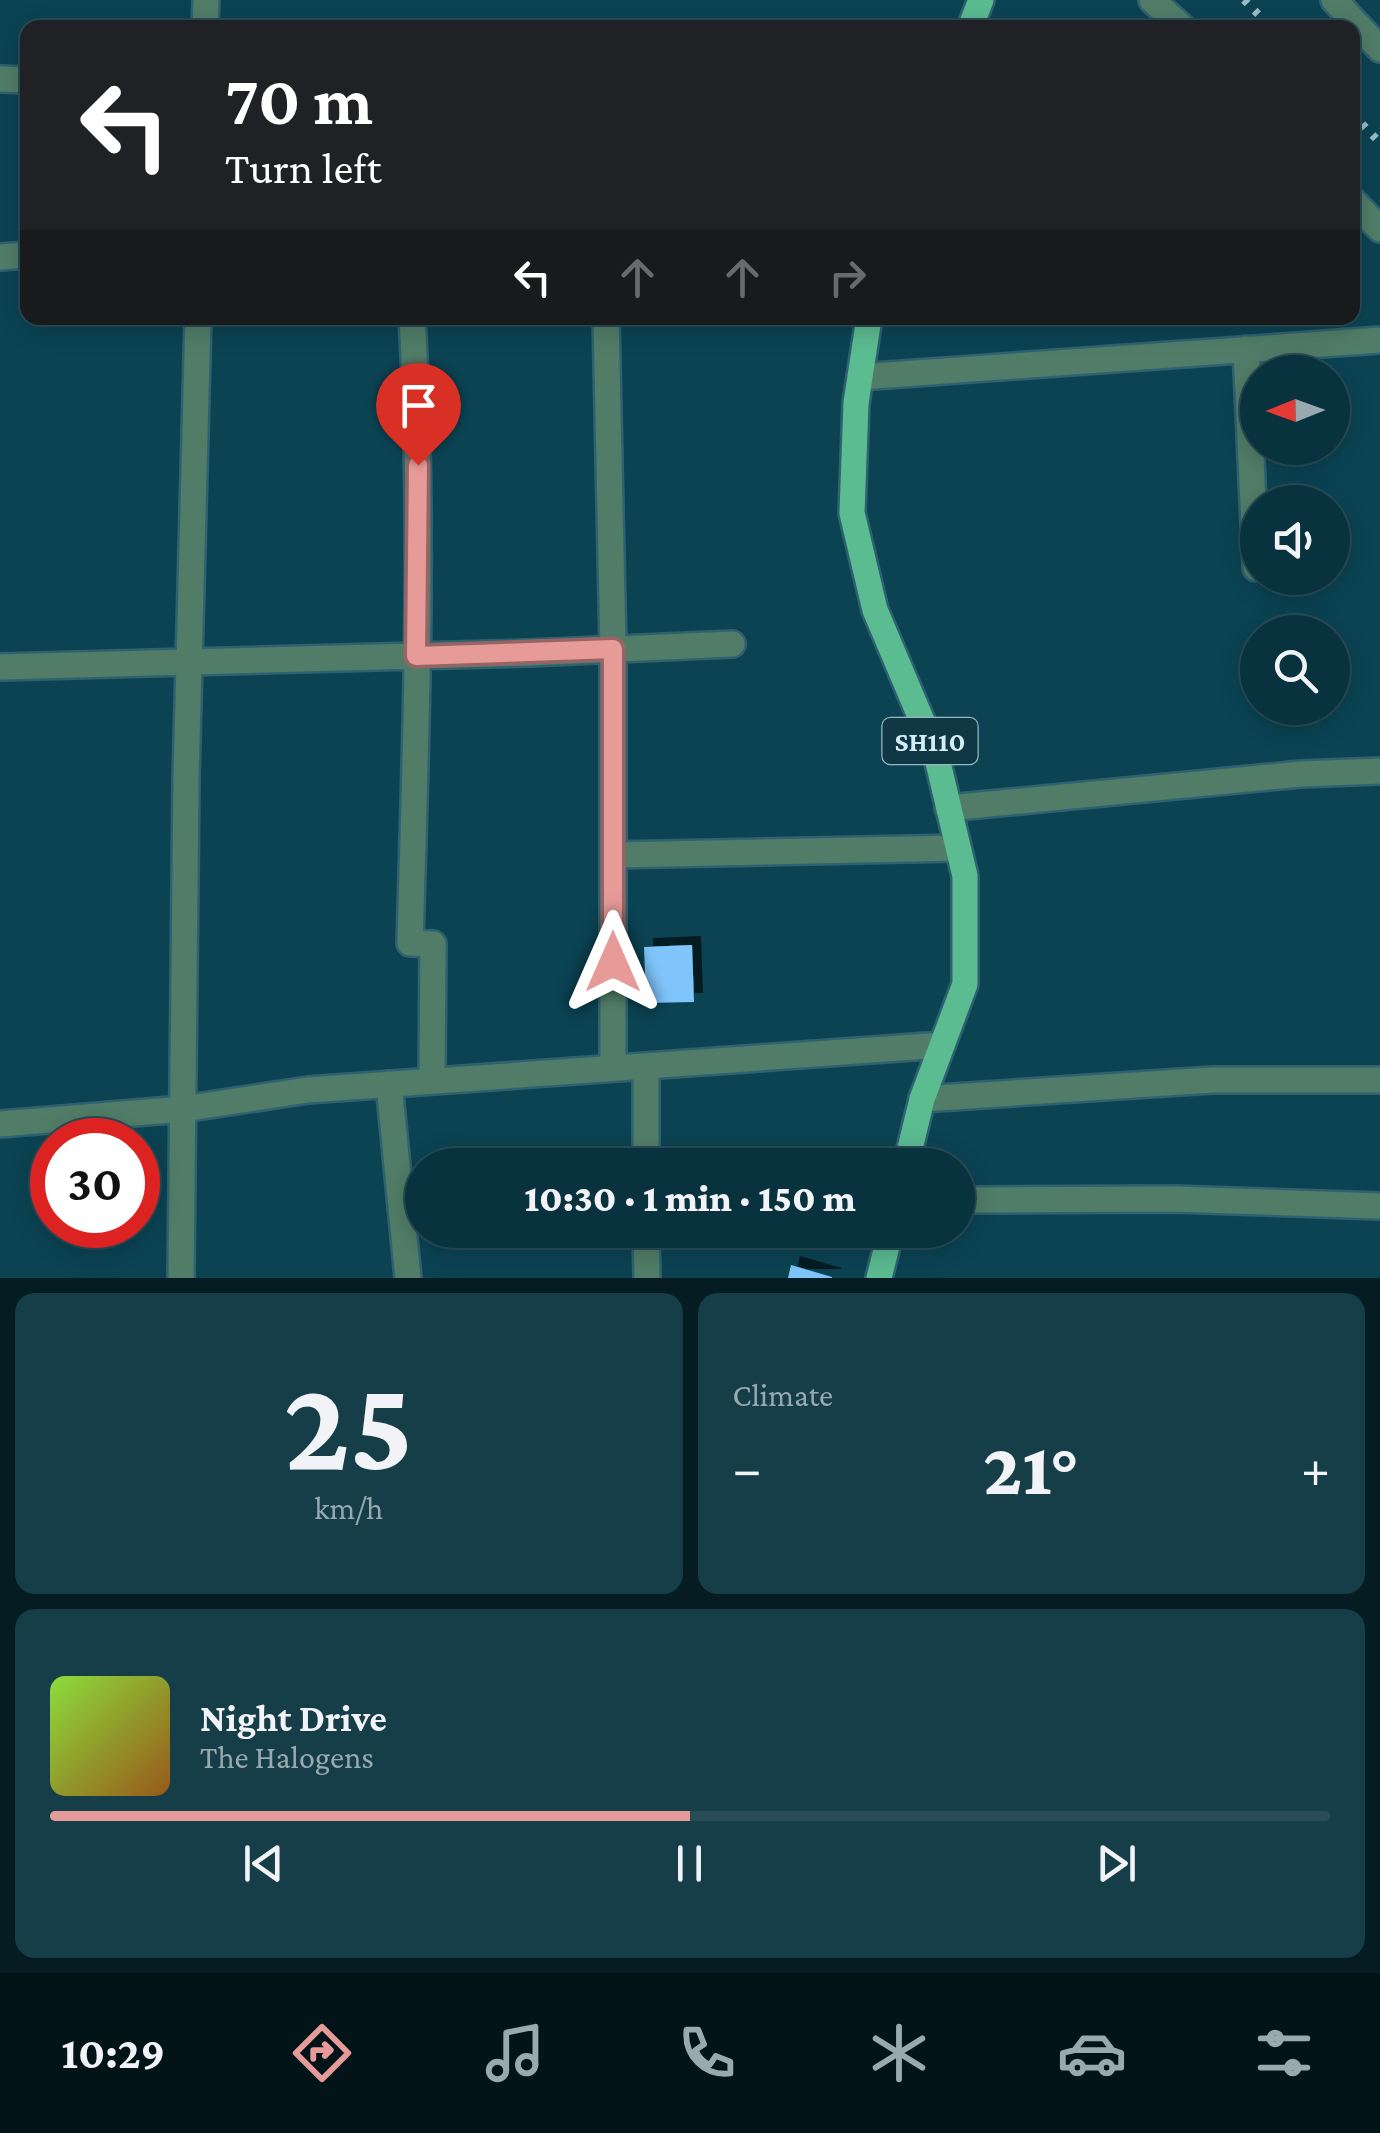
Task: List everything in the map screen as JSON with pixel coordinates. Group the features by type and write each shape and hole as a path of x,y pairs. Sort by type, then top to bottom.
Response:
{"main road":[{"name":"SH110","path":"868,325 860,377 852,512 875,610 936,754 964,876 965,984 922,1099 910,1148"},
{"path":"880,1278 886,1248"}],"street":[{"path":"1152,0 1174,20"},
{"path":"1334,0 1353,20"},
{"path":"1360,28 1380,49"},
{"path":"1360,208 1380,229"},
{"path":"181,1278 198,325"},
{"path":"412,325 418,427 410,943 433,944 432,1081"},
{"path":"606,325 613,649 613,1068"},
{"path":"860,377 1380,340"},
{"path":"1246,349 1252,485"},
{"path":"0,667 732,644"},
{"path":"948,808 1301,774 1380,771"},
{"path":"613,854 958,848"},
{"path":"0,1124 182,1109 308,1090 942,1045"},
{"path":"646,1066 646,1148"},
{"path":"922,1099 1212,1080 1380,1080"},
{"path":"389,1084 408,1278"},
{"path":"975,1200 1174,1199 1380,1206"},
{"path":"646,1248 647,1278"}],"building":[{"path":"692,945 694,1002 646,1003 644,947"},
{"path":"791,1265 832,1277 832,1278 788,1278"}],"railway":[{"path":"1244,0 1264,20"},
{"path":"1360,122 1380,143"}],"route":[{"path":"418,465 416,656 613,649 613,962"}]}
